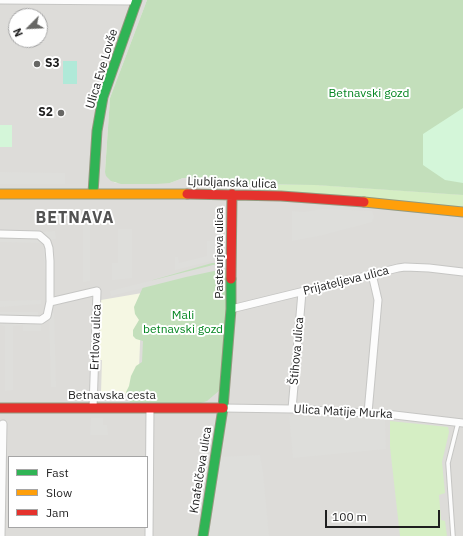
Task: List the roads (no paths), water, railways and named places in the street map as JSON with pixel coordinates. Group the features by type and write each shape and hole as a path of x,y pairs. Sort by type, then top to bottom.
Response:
{"street":[{"name":"Ulica Eve Lovše","path":"0,0 137,1 103,97 97,131 93,193"},
{"name":"Ljubljanska ulica","path":"0,194 232,194 381,203 463,212"},
{"name":"Pasteurjeva ulica","path":"223,408 231,309 232,194"},
{"path":"0,234 39,235 47,242 50,261 50,302 47,316 41,320 0,319"},
{"name":"Prijateljeva ulica","path":"231,309 405,267 463,272"},
{"path":"368,413 378,300 372,274"},
{"name":"Ertlova ulica","path":"50,302 97,291 93,408"},
{"name":"Štihova ulica","path":"292,410 302,292"},
{"name":"Betnavska cesta","path":"0,408 223,408"},
{"path":"149,536 148,474 150,408"},
{"name":"Ulica Matije Murka","path":"223,408 368,413 461,422"},
{"name":"Knafelčeva ulica","path":"203,536 223,408"},
{"path":"1,536 2,424"}],"lane":[{"path":"453,536 448,463 461,422"}],"place":[{"name":"S3","path":"37,64"},
{"name":"S2","path":"61,113"}],"district":[{"name":"BETNAVA","path":"75,218"}],"park label":[{"name":"Betnavski gozd","path":"369,94"},
{"name":"Mali betnavski gozd","path":"183,323"}]}
